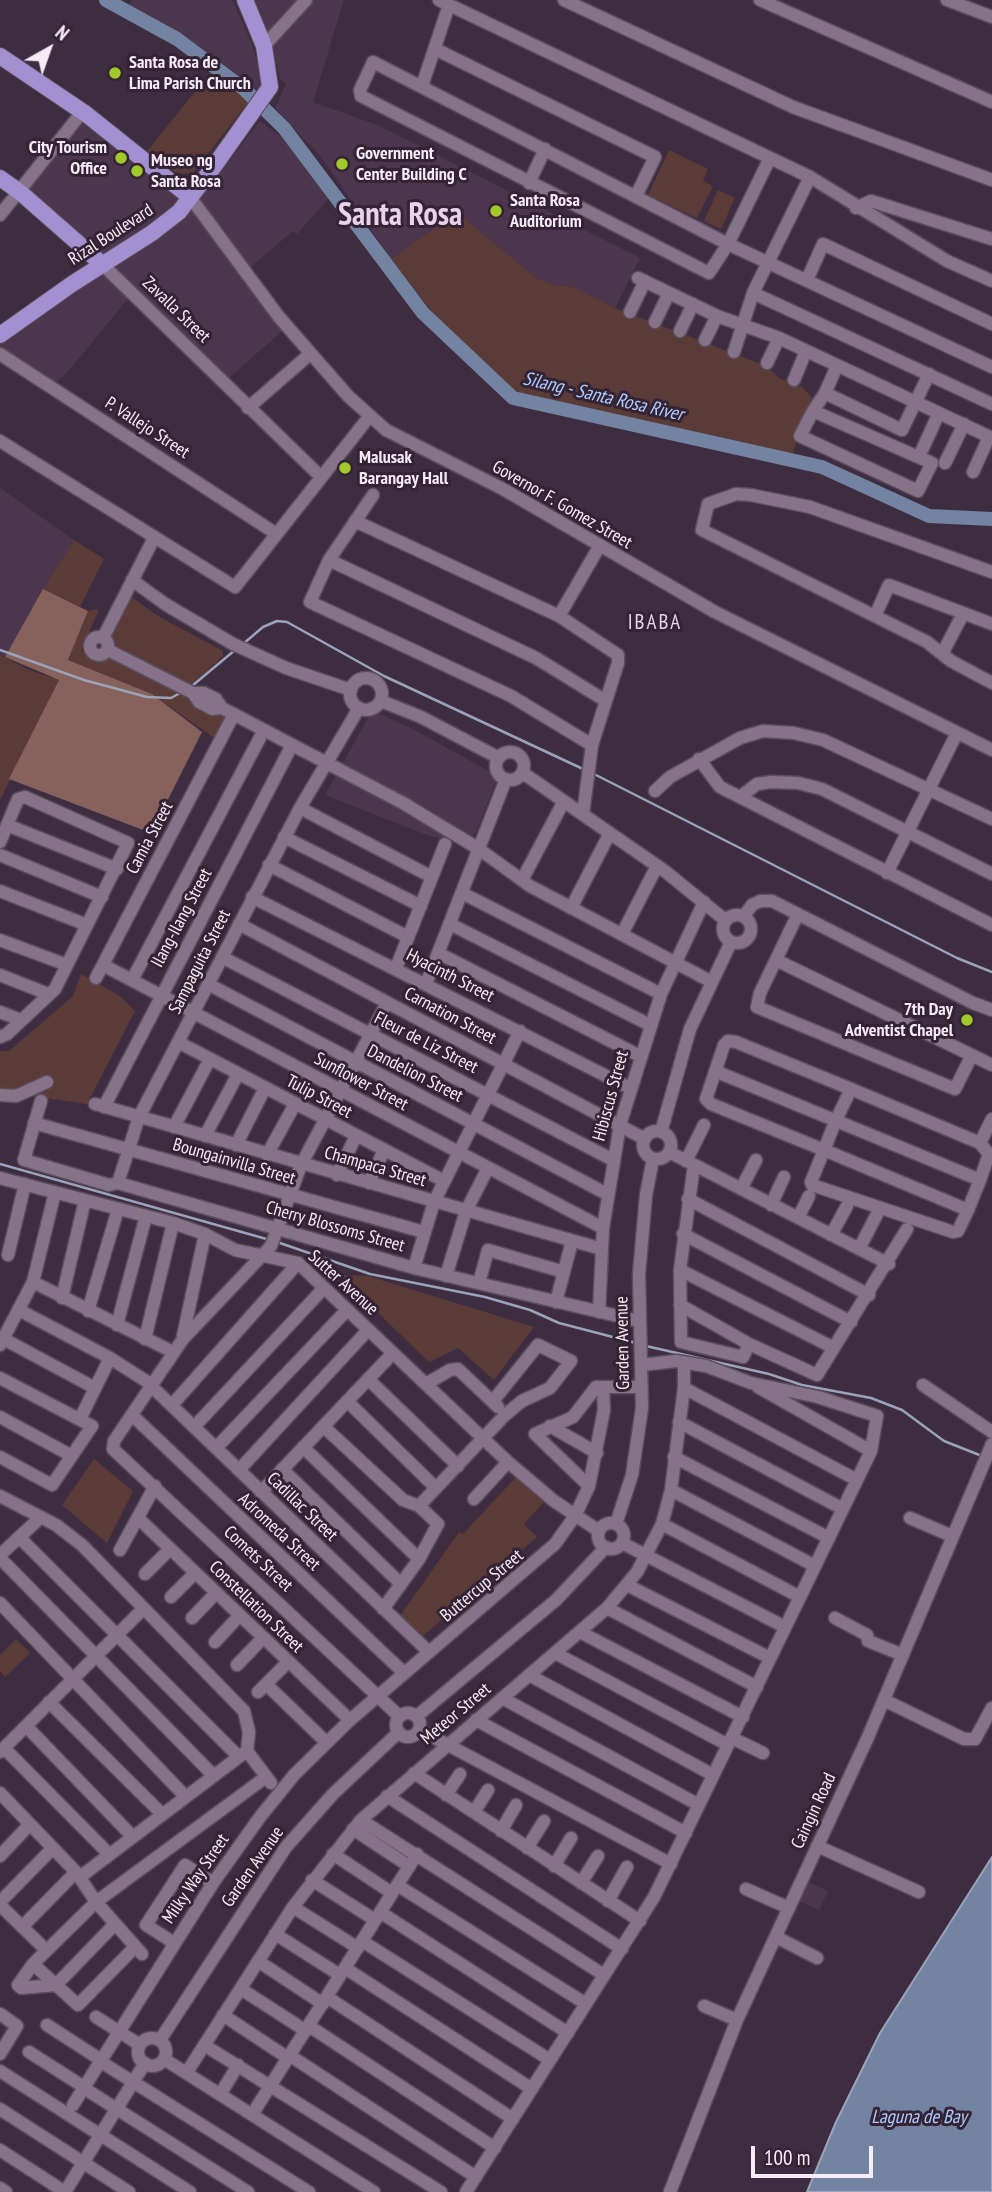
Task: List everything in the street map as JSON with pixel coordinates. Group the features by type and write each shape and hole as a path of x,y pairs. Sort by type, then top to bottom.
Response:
{"main road":[{"name":"Rizal Boulevard","path":"0,335 179,212 265,96 270,80 264,46 245,0"},
{"path":"0,56 83,111 190,197"},
{"name":"Zavalla Street","path":"0,178 103,265"}],"street":[{"path":"264,46 306,0"},
{"path":"564,0 793,107 992,180"},
{"path":"760,0 992,102"},
{"path":"947,0 992,17"},
{"path":"422,86 435,49 444,2 810,177 856,208 947,261 992,281"},
{"path":"435,49 655,158 636,196"},
{"path":"770,158 728,244 709,273 361,96 360,90 373,62 728,244 992,367"},
{"path":"0,215 83,111"},
{"path":"529,183 545,149"},
{"path":"734,352 753,293 810,177"},
{"name":"Governor F. Gomez Street","path":"190,197 279,317 310,354 369,417 386,430 503,489 715,612 992,750"},
{"path":"856,208 871,201 992,239"},
{"path":"807,280 823,244 992,324"},
{"name":"Zavalla Street","path":"103,265 320,476"},
{"path":"630,312 642,280 717,316 779,338 964,424 991,437 973,472"},
{"path":"655,322 669,293"},
{"path":"753,293 992,404"},
{"path":"680,331 693,304"},
{"path":"705,340 717,316"},
{"path":"767,363 779,338"},
{"path":"794,380 806,351"},
{"name":"P. Vallejo Street","path":"0,354 275,533"},
{"path":"248,408 310,354"},
{"path":"813,411 932,463 918,491 800,436 813,411 825,393 837,366"},
{"path":"825,393 902,430 929,374"},
{"path":"922,450 939,413"},
{"path":"0,441 235,587 369,417"},
{"path":"945,463 964,424"},
{"path":"992,572 810,507 736,494 708,504 702,530 927,642 942,654 992,682"},
{"path":"373,495 329,560 310,602 510,696 592,746"},
{"path":"355,521 559,616 618,655 588,764 589,780 583,814"},
{"path":"154,538 103,638 108,643 108,650 192,693 204,692 228,711 403,803 479,849 522,880 571,908 712,982"},
{"path":"559,616 599,547"},
{"path":"329,560 536,658 606,701"},
{"path":"132,580 165,604 233,644 351,690"},
{"path":"875,616 889,585 992,624"},
{"path":"942,654 962,614"},
{"path":"359,680 372,680 381,688 381,701 371,710 359,708 351,699 351,690 359,680"},
{"path":"381,701 421,717 499,758"},
{"name":"Sampaguita Street","path":"118,1183 139,1117 177,1042 284,837 359,708"},
{"name":"Camia Street","path":"96,978 228,711"},
{"path":"132,980 264,730"},
{"path":"655,791 670,777 740,738 763,731 794,733 823,740 930,788 992,820"},
{"path":"887,873 957,733"},
{"name":"Ilang-Ilang Street","path":"99,1106 161,997 292,745"},
{"path":"507,752 518,754 524,762 523,773 515,779 506,779 497,770 499,758 507,752"},
{"path":"699,759 720,787 992,925"},
{"path":"523,773 657,866 726,919"},
{"path":"426,984 506,779"},
{"path":"740,797 757,784 798,783 822,789 992,874"},
{"path":"0,842 19,799 25,797 128,843 55,989 0,1037"},
{"path":"522,880 564,801"},
{"path":"300,808 432,877"},
{"path":"7,825 117,869"},
{"path":"571,908 610,833"},
{"path":"284,837 421,906"},
{"path":"396,968 445,844"},
{"path":"0,855 102,897"},
{"path":"269,865 408,937"},
{"path":"622,934 657,866"},
{"path":"0,891 88,925"},
{"path":"462,893 661,994"},
{"name":"Hyacinth Street","path":"252,897 630,1088"},
{"path":"744,916 752,905 760,901 772,901 992,1010"},
{"name":"Hibiscus Street","path":"599,1312 603,1228 620,1125 661,994 704,902"},
{"path":"734,914 744,916 750,924 748,937 740,943 731,942 723,932 726,919 734,914"},
{"path":"798,914 760,993 757,1007 956,1089 972,1055"},
{"name":"Carnation Street","path":"239,924 645,1139"},
{"path":"450,924 650,1025"},
{"path":"0,940 67,965"},
{"path":"661,1132 690,1029 731,942"},
{"path":"438,953 640,1056"},
{"name":"Fleur de Liz Street","path":"222,957 613,1160"},
{"path":"776,960 992,1065"},
{"name":"Sunflower Street","path":"103,965 603,1228"},
{"path":"0,975 48,994"},
{"name":"Dandelion Street","path":"208,984 607,1194"},
{"path":"132,1415 183,1339 267,1251 279,1231 301,1164 387,1003"},
{"path":"0,1012 21,1020"},
{"path":"414,1268 434,1202 520,1031"},
{"path":"851,1089 836,1120 824,1150 811,1182 813,1185 953,1232 958,1231 968,1210 989,1154 980,1143 851,1089 736,1042 728,1041 724,1045 706,1099 710,1104 824,1150 968,1210"},
{"name":"Tulip Street","path":"177,1042 444,1181"},
{"path":"174,1127 210,1059"},
{"path":"715,1072 980,1180"},
{"path":"205,1136 238,1074"},
{"path":"0,1095 16,1096 47,1082"},
{"path":"236,1145 265,1088"},
{"path":"34,1123 41,1101"},
{"path":"267,1154 295,1104"},
{"name":"Champaca Street","path":"99,1106 602,1249"},
{"path":"980,1143 992,1119"},
{"name":"Boungainvilla Street","path":"34,1123 424,1232"},
{"name":"Cherry Blossoms Street","path":"34,1123 24,1160 109,1185 118,1183 414,1268 639,1321"},
{"path":"704,1125 690,1163 680,1270 681,1342 743,1357 749,1344"},
{"path":"652,1132 661,1132 669,1139 669,1152 653,1159 645,1151 645,1139 652,1132"},
{"path":"337,1175 356,1136"},
{"path":"369,1183 384,1150"},
{"path":"669,1152 889,1264"},
{"name":"Garden Avenue","path":"616,1524 636,1453 642,1387 639,1321 641,1235 653,1159"},
{"path":"741,1189 756,1160"},
{"path":"446,1276 466,1211 488,1168"},
{"path":"771,1205 784,1177"},
{"name":"Sutter Avenue","path":"0,1178 173,1223 205,1234 235,1250 267,1251 298,1263 508,1462 575,1516 599,1531"},
{"path":"8,1255 25,1184"},
{"path":"55,1192 33,1282 1,1340 95,1388"},
{"path":"798,1218 809,1196"},
{"path":"688,1199 869,1295"},
{"path":"62,1298 85,1200"},
{"path":"831,1235 846,1206"},
{"path":"88,1311 118,1209"},
{"path":"859,1249 877,1214"},
{"path":"117,1325 146,1216"},
{"path":"145,1339 173,1223"},
{"path":"680,1305 749,1344 817,1375 889,1264 907,1229"},
{"path":"183,1339 205,1234"},
{"path":"683,1234 851,1322"},
{"path":"556,1302 572,1241"},
{"path":"479,1283 488,1250 564,1272"},
{"path":"172,1405 298,1263"},
{"path":"680,1270 834,1348"},
{"path":"33,1282 173,1352"},
{"path":"194,1427 324,1288"},
{"name":"Cadillac Street","path":"19,1310 110,1358 151,1386 429,1652"},
{"path":"216,1448 347,1310"},
{"path":"239,1470 368,1329"},
{"path":"419,1506 505,1415 522,1401 550,1388 571,1361 538,1345 493,1401"},
{"path":"261,1492 393,1353"},
{"path":"80,1419 110,1358"},
{"path":"466,2192 640,1921 671,1864 871,1451 877,1416 818,1397 751,1382 706,1366 684,1362 641,1365"},
{"name":"Meteor Street","path":"187,2072 293,1907 357,1824 446,1744 607,1608 627,1584 646,1556 662,1524 671,1490 684,1388 684,1362"},
{"path":"426,1384 450,1370 458,1369 505,1415"},
{"path":"0,1378 92,1426 52,1485 0,1457"},
{"path":"369,1379 458,1466"},
{"path":"751,1382 783,1403 871,1451"},
{"path":"923,1385 992,1432"},
{"path":"589,1486 535,1437 550,1426 573,1416 596,1387 642,1387"},
{"name":"Buttercup Street","path":"378,1697 543,1557 575,1516 589,1486 597,1452 604,1410 603,1387"},
{"path":"684,1388 857,1480"},
{"path":"783,1403 789,1390"},
{"path":"809,1417 818,1397"},
{"path":"347,1401 436,1488"},
{"name":"Comets Street","path":"132,1415 114,1441 113,1449 399,1716"},
{"name":"Adromeda Street","path":"132,1415 404,1673"},
{"path":"0,1417 72,1456"},
{"path":"679,1422 843,1510"},
{"path":"323,1426 403,1500 419,1506 438,1524 419,1559 383,1609"},
{"path":"550,1426 597,1452"},
{"name":"Caingin Road","path":"670,2192 737,2020 884,1700 992,1445"},
{"path":"303,1447 419,1559"},
{"path":"674,1457 829,1538"},
{"path":"474,1499 508,1462"},
{"path":"282,1469 401,1584"},
{"path":"120,1550 155,1486"},
{"path":"671,1490 815,1566"},
{"path":"2,1502 41,1517 82,1545 244,1711 249,1732 243,1754 78,1875 22,1927"},
{"path":"41,1517 0,1557 214,1776"},
{"name":"Constellation Street","path":"138,1518 350,1720"},
{"path":"910,1518 952,1536"},
{"path":"606,1524 616,1524 624,1532 622,1543 615,1548 606,1547 599,1540 599,1531 606,1524"},
{"path":"662,1524 800,1597"},
{"path":"19,1537 269,1780 96,1902 33,1964 18,1982 19,1987 56,1985 115,1924"},
{"path":"622,1543 785,1628"},
{"path":"606,1547 556,1600 419,1723 407,1737 398,1732 396,1721 399,1716 410,1712 419,1723 446,1744 671,1864"},
{"path":"145,1574 170,1549"},
{"path":"171,1597 195,1573"},
{"path":"627,1584 769,1658"},
{"path":"192,1618 216,1593"},
{"path":"0,1603 184,1796"},
{"path":"607,1608 757,1686"},
{"path":"109,1854 3,1745 26,1726 143,1609"},
{"path":"215,1642 240,1615"},
{"path":"835,1618 867,1635 868,1642 902,1655"},
{"path":"580,1632 743,1717"},
{"path":"237,1665 263,1638"},
{"path":"555,1653 730,1742 763,1753"},
{"path":"288,1662 262,1688 326,1742"},
{"path":"529,1675 713,1775"},
{"name":"Milky Way Street","path":"73,2105 87,2090 119,2031 174,1943 260,1817 326,1742 378,1697"},
{"path":"502,1698 699,1805"},
{"path":"884,1700 964,1739 975,1739 992,1708"},
{"path":"49,1703 162,1814"},
{"path":"476,1720 685,1833"},
{"path":"26,1726 133,1836"},
{"name":"Garden Avenue","path":"160,2040 286,1847 332,1794 398,1732"},
{"path":"414,1773 640,1921"},
{"path":"446,1795 460,1774"},
{"path":"474,1812 488,1790"},
{"path":"387,1796 622,1949"},
{"path":"2,1799 30,1824 78,1875 96,1902 138,1951 78,2005 33,1964"},
{"path":"501,1830 516,1805"},
{"path":"527,1848 544,1821"},
{"path":"0,1856 30,1824"},
{"path":"357,1824 417,1854 604,1975"},
{"path":"357,1824 409,1866"},
{"path":"554,1866 571,1838"},
{"path":"817,1846 919,1892"},
{"path":"46,1950 0,1903 53,1848"},
{"path":"333,1853 586,2004"},
{"path":"253,2113 417,1854"},
{"path":"581,1883 598,1856"},
{"path":"174,1943 146,1925 185,1865 214,1883"},
{"path":"608,1900 628,1867"},
{"path":"312,1880 377,1916 568,2033"},
{"path":"746,1889 789,1908"},
{"path":"293,1907 360,1944 550,2060"},
{"path":"275,1934 343,1972 532,2089"},
{"path":"776,1937 817,1958"},
{"path":"258,1961 325,2000 513,2119"},
{"path":"241,1989 495,2148"},
{"path":"704,2006 737,2020"},
{"path":"0,2014 17,2026 0,2054"},
{"path":"223,2015 476,2177"},
{"path":"96,2017 140,2045"},
{"path":"47,2025 309,2192"},
{"path":"146,2039 160,2040 166,2049 164,2059 153,2065 145,2063 139,2056 140,2045 146,2039"},
{"path":"204,2045 441,2192"},
{"path":"29,2052 248,2192"},
{"path":"164,2059 374,2192"},
{"path":"0,2150 65,2192 145,2063"},
{"path":"221,2093 238,2065"},
{"path":"0,2071 190,2192"},
{"path":"0,2109 129,2192"},
{"path":"0,2188 6,2192"}],"shaded area":[{"path":"132,0 232,0 251,42 263,83 256,92 187,41 125,9"},
{"path":"254,0 302,0 269,38"},
{"path":"311,0 344,0 313,102 380,126 640,258 615,308 574,287 554,285 535,277 457,212 391,259 322,158 275,108 286,84 280,79 272,45"},
{"path":"211,72 249,101 193,173 178,174 147,151"},
{"path":"83,111 184,191 215,165 222,171 260,121 295,147 331,196 297,234 293,231 245,272 287,327 223,383 132,294 51,388 0,354 0,335 102,265 18,191"},
{"path":"669,150 708,169 703,181 713,186 697,218 648,195"},
{"path":"718,190 735,198 721,229 704,221"},
{"path":"457,212 535,277 554,285 574,287 615,308 766,366 779,378 802,387 812,398 792,455 516,393 454,340 391,259"},
{"path":"0,488 74,540 5,657 0,655"},
{"path":"74,540 104,559 80,607 43,589"},
{"path":"43,589 88,611 68,660 152,694 202,732 151,833 9,779 59,680 5,657"},
{"path":"127,594 158,616 223,651 223,656 192,685 116,647 109,632"},
{"path":"99,609 81,651 90,657 112,658 187,696 197,707 227,717 216,739 152,694 68,660 88,611"},
{"path":"0,655 29,670 59,680 0,800"},
{"path":"380,714 415,730 492,773 496,781 476,832 461,844 427,835 325,795 368,718"},
{"path":"81,974 120,996 135,1011 87,1104 0,1092 0,1051 9,1051 73,996"},
{"path":"339,1275 368,1276 534,1327 494,1380 458,1348 429,1362"},
{"path":"94,1459 133,1491 107,1543 62,1505"},
{"path":"516,1477 545,1501 524,1524 537,1537 423,1636 400,1616 459,1532 463,1534"},
{"path":"16,1639 30,1653 5,1677 0,1671 0,1655"},
{"path":"805,1881 828,1891 819,1910 797,1900"}],"water":[{"name":"Laguna de Bay","path":"992,1857 992,2192 807,2192 836,2122 880,2033"}],"waterway":[{"name":"Silang - Santa Rosa River","path":"106,0 177,39 244,89 284,128 423,313 513,398 822,467 929,516 992,519"},
{"path":"243,644 263,627 277,621 287,622 384,676 583,769"},
{"path":"0,650 84,680 147,697 171,698 180,693"},
{"path":"192,686 235,650"},
{"path":"592,773 957,958 992,972"},
{"path":"0,1164 270,1240"},
{"path":"277,1242 370,1274 485,1297 530,1310 559,1323 636,1343"},
{"path":"646,1346 769,1374 802,1385 871,1398 902,1410 944,1441 982,1456"}],"place":[{"name":"Santa Rosa de Lima Parish Church","path":"115,73"},
{"name":"City Tourism Office","path":"121,158"},
{"name":"Government Center Building C","path":"342,164"},
{"name":"Museo ng Santa Rosa","path":"137,171"},
{"name":"Santa Rosa Auditorium","path":"496,211"},
{"name":"Malusak Barangay Hall","path":"345,468"},
{"name":"7th Day Adventist Chapel","path":"967,1020"}],"district":[{"name":"Santa Rosa","path":"400,216"},
{"name":"IBABA","path":"655,623"}]}
